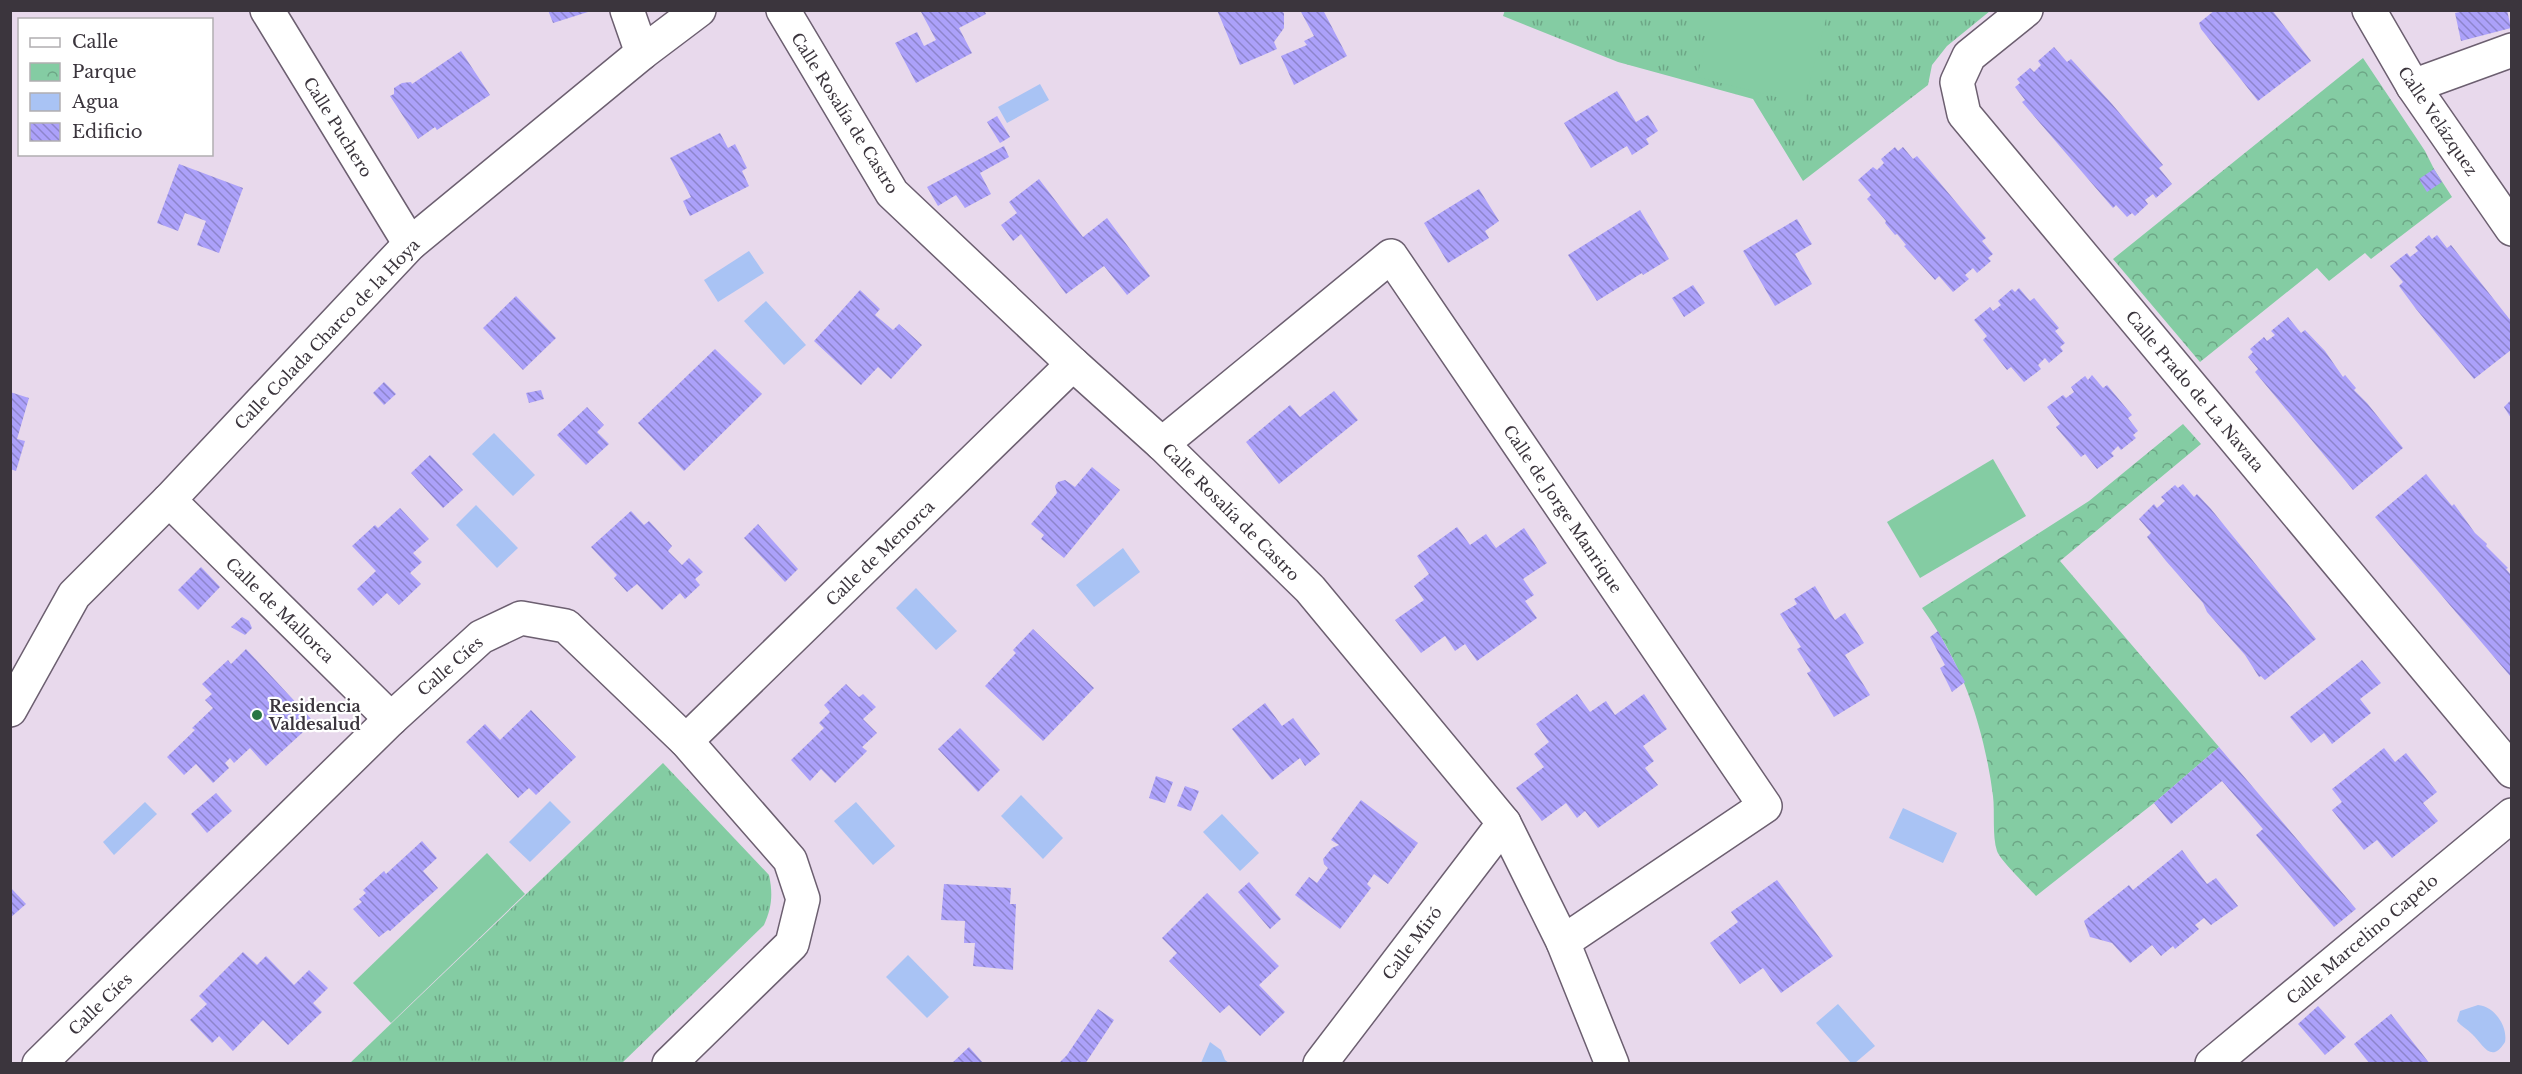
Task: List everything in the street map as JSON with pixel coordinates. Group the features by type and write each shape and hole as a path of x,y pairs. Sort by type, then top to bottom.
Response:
{"street":[{"name":"Calle Puchero","path":"267,10 410,244"},
{"path":"627,10 642,53"},
{"name":"Calle Colada Charco de la Hoya","path":"10,710 75,595 169,500 410,244 642,53 699,10"},
{"name":"Calle Rosalía de Castro","path":"783,10 892,193 1073,364 1162,444 1310,589 1504,823 1563,942 1612,1064"},
{"name":"Calle Prado de La Navata","path":"2026,10 1970,56 1957,82 1964,114 2511,771"},
{"name":"Calle Velázquez","path":"2369,10 2412,86 2511,229"},
{"path":"2412,86 2511,50"},
{"name":"Calle de Jorge Manrique","path":"1162,444 1391,256 1765,806 1563,942"},
{"name":"Calle de Menorca","path":"686,741 1073,364"},
{"name":"Calle de Mallorca","path":"169,500 391,719"},
{"name":"Calle Cíes","path":"39,1064 391,719 481,637 521,618 566,626 686,741 790,860 803,899 792,944 669,1064"},
{"name":"Calle Marcelino Capelo","path":"2212,1064 2511,815"},
{"name":"Calle Miró","path":"1320,1064 1504,823"}],"green space":[{"path":"1505,10 1990,11 1947,46 1932,65 1928,85 1803,181 1753,99 1618,62 1503,16"},
{"path":"1714,11 1828,11 1804,104 1697,77"},
{"path":"2363,58 2425,151 2452,197 2371,259 2365,253 2329,281 2317,268 2200,362 2113,259"},
{"path":"2183,424 2201,444 2060,561 2219,747 2154,803 2036,896 1997,851 1989,770 1970,697 1949,651 1922,608 2089,501"},
{"path":"1993,459 2026,516 1920,578 1887,522"},
{"path":"663,763 769,875 771,900 764,925 622,1063 350,1063"},
{"path":"487,853 525,894 391,1023 353,983"}],"water":[{"path":"1040,84 1049,100 1007,123 998,107"},
{"path":"749,251 764,273 718,302 704,280"},
{"path":"766,301 806,345 784,365 744,321"},
{"path":"494,433 535,475 513,496 472,454"},
{"path":"476,505 518,548 497,568 456,525"},
{"path":"1123,548 1140,572 1094,607 1076,585"},
{"path":"916,588 957,631 936,650 896,608"},
{"path":"1021,795 1063,838 1043,859 1001,816"},
{"path":"550,801 571,822 530,862 509,842"},
{"path":"145,802 157,814 114,855 103,842"},
{"path":"856,802 895,846 873,865 834,821"},
{"path":"1903,808 1957,833 1943,863 1889,838"},
{"path":"1222,814 1259,853 1240,871 1203,832"},
{"path":"908,955 949,997 927,1018 886,977"},
{"path":"1838,1004 1875,1046 1855,1063 1851,1063 1816,1023"},
{"path":"2478,1005 2489,1009 2502,1024 2505,1042 2495,1052 2487,1050 2457,1021 2460,1011"},
{"path":"1210,1042 1221,1050 1225,1060 1229,1063 1201,1063"}],"building":[{"path":"548,10 591,10 591,11 553,23"},
{"path":"920,10 984,10 986,14 959,28 972,53 916,83 895,43 917,32 924,46 936,40"},
{"path":"1217,10 1280,10 1284,13 1284,28 1274,42 1277,49 1240,65"},
{"path":"1300,10 1323,10 1347,56 1294,85 1281,56 1307,45 1304,41 1314,36"},
{"path":"2215,10 2272,10 2311,61 2258,101 2201,29 2199,23"},
{"path":"2470,10 2507,10 2511,28 2461,41 2455,13"},
{"path":"2054,47 2067,62 2071,59 2163,165 2159,168 2172,184 2156,198 2153,194 2145,200 2148,204 2135,216 2132,213 2127,217 2116,205 2113,208 2022,102 2025,100 2015,87 2020,83 2017,79 2030,68 2034,72 2041,65 2038,61"},
{"path":"461,51 490,95 437,130 435,127 418,139 390,96 394,94 394,88 402,83 411,82 412,84"},
{"path":"1617,91 1636,122 1648,115 1658,131 1646,139 1649,144 1632,155 1627,146 1591,168 1564,123"},
{"path":"997,116 1010,137 1000,143 987,122"},
{"path":"720,133 728,148 735,144 747,168 742,171 749,186 690,216 683,201 691,197 670,158"},
{"path":"1004,146 1009,157 980,173 991,194 965,208 956,195 938,206 927,187"},
{"path":"1895,147 1898,151 1903,147 1913,159 1917,156 1986,238 1982,241 1993,254 1988,258 1991,261 1977,273 1973,268 1965,275 1969,279 1953,292 1939,276 1935,280 1904,246 1906,245 1897,234 1895,235 1867,199 1871,195 1858,180 1873,167 1877,170 1884,163 1881,159"},
{"path":"179,164 243,188 219,253 197,245 206,221 185,213 178,231 157,223"},
{"path":"2434,169 2442,182 2427,192 2419,179"},
{"path":"1039,179 1083,237 1107,218 1150,276 1127,295 1104,266 1066,294 1021,234 1013,241 1001,225 1017,213 1009,202"},
{"path":"1479,189 1499,221 1485,231 1489,238 1448,263 1424,223"},
{"path":"1640,210 1669,259 1597,301 1568,255"},
{"path":"1797,219 1812,244 1795,254 1812,284 1775,306 1743,251"},
{"path":"2429,235 2432,239 2437,235 2447,248 2451,245 2511,321 2511,350 2474,379 2416,309 2399,286 2403,282 2390,266 2407,253 2410,257 2418,251 2415,247"},
{"path":"1693,285 1705,303 1684,317 1672,298"},
{"path":"2019,288 2030,301 2034,298 2059,328 2055,331 2065,343 2060,347 2063,351 2049,363 2045,358 2038,365 2041,369 2024,382 2011,367 2007,370 1983,340 1987,336 1974,320 1990,307 1993,311 2001,305 1998,301 2012,289 2015,292"},
{"path":"860,290 880,309 875,315 893,330 899,324 922,345 891,379 878,367 861,385 814,341"},
{"path":"516,296 556,338 523,370 483,328"},
{"path":"2288,317 2301,333 2305,330 2325,351 2343,377 2345,375 2356,388 2354,390 2403,448 2353,490 2255,372 2258,369 2248,357 2253,352 2250,349 2264,337 2267,341 2275,335 2271,331"},
{"path":"715,349 762,394 684,471 638,423"},
{"path":"2092,375 2103,388 2107,385 2132,415 2128,418 2138,431 2133,435 2136,438 2121,450 2118,446 2111,453 2114,456 2097,469 2085,454 2081,457 2056,427 2060,424 2047,407 2063,395 2066,398 2074,392 2071,387 2085,376 2088,380"},
{"path":"384,382 396,394 384,405 373,393"},
{"path":"541,390 544,399 529,403 526,393"},
{"path":"1334,391 1358,420 1279,484 1246,442 1290,405 1300,417"},
{"path":"10,392 29,398 17,439 25,441 16,471 10,469"},
{"path":"2511,400 2511,418 2504,407"},
{"path":"587,407 604,425 597,432 609,444 586,465 557,435"},
{"path":"430,455 463,490 443,508 411,473"},
{"path":"1092,467 1120,490 1064,558 1041,539 1044,535 1031,524 1057,493 1055,486 1058,482 1065,480 1075,487"},
{"path":"2426,474 2452,506 2454,504 2475,533 2487,544 2486,546 2508,568 2506,569 2511,575 2511,677 2375,517"},
{"path":"2183,484 2194,497 2197,494 2211,509 2316,639 2265,680 2259,677 2245,655 2147,537 2151,533 2139,519 2154,504 2157,508 2165,501 2161,497 2175,485 2178,488"},
{"path":"400,508 429,539 413,553 422,562 410,573 421,584 399,605 387,593 373,606 357,589 376,571 352,546 375,525 378,528"},
{"path":"631,511 644,525 649,521 672,546 668,551 682,565 689,558 703,572 695,579 700,585 685,599 680,593 662,610 637,584 627,592 614,578 617,575 591,547"},
{"path":"758,524 798,569 785,582 744,538"},
{"path":"1457,527 1470,545 1486,534 1496,548 1524,528 1547,563 1523,579 1534,595 1525,601 1537,618 1477,661 1465,644 1455,651 1445,636 1421,653 1395,620 1424,600 1414,586 1429,574 1417,556"},
{"path":"201,567 220,587 198,610 178,590"},
{"path":"1815,586 1835,620 1845,613 1864,643 1845,655 1870,695 1834,717 1807,673 1811,671 1797,649 1801,647 1780,614 1797,604 1794,599"},
{"path":"242,617 249,621 252,628 245,635 231,627"},
{"path":"1033,629 1094,688 1043,741 985,686 1016,653 1013,650"},
{"path":"1938,631 1965,682 1952,692 1940,668 1945,665 1930,637"},
{"name":"Residencia Valdesalud","path":"246,649 314,722 266,766 250,748 234,763 230,758 225,763 229,768 213,783 196,764 184,775 167,757 195,730 192,728 213,708 205,700 212,694 202,684 228,660 231,664"},
{"path":"2362,660 2381,683 2360,699 2371,713 2332,744 2324,733 2311,743 2290,717"},
{"path":"846,684 859,697 863,694 876,707 863,719 877,733 862,747 867,751 835,783 821,769 810,781 791,760 824,728 819,723 830,712 824,705"},
{"path":"1577,694 1590,712 1606,701 1615,715 1644,694 1667,729 1643,746 1654,761 1645,768 1658,785 1598,828 1585,811 1577,818 1566,803 1542,821 1516,788 1544,767 1534,754 1549,742 1536,724"},
{"path":"1265,703 1282,726 1293,718 1320,754 1305,766 1300,758 1272,780 1232,729"},
{"path":"531,710 576,757 536,795 529,788 518,798 466,742 485,724 500,740"},
{"path":"960,728 1000,770 978,792 938,749"},
{"path":"2219,747 2356,909 2334,927 2256,835 2263,829 2222,781 2171,824 2154,803"},
{"path":"2384,748 2395,762 2406,753 2437,792 2423,803 2438,821 2392,858 2377,840 2364,850 2332,810 2342,802 2332,789"},
{"path":"1156,776 1173,782 1165,803 1149,798"},
{"path":"1185,786 1199,791 1191,811 1177,806"},
{"path":"216,793 232,811 207,833 191,814"},
{"path":"1361,800 1418,843 1388,884 1374,874 1367,884 1371,888 1340,929 1295,895 1309,877 1317,883 1328,868 1323,859 1332,848 1339,845 1331,840"},
{"path":"422,841 437,858 423,871 438,888 390,931 388,930 379,937 353,909 362,902 359,899 366,893 363,890 384,871 386,874"},
{"path":"2182,850 2207,884 2216,878 2238,906 2211,925 2204,918 2195,925 2199,929 2175,949 2173,946 2161,956 2152,945 2130,963 2112,943 2090,937 2084,921 2129,885 2133,890"},
{"path":"1777,880 1833,956 1781,993 1763,968 1740,984 1710,943 1738,922 1731,912"},
{"path":"1249,882 1281,919 1270,929 1238,892"},
{"path":"944,884 1011,888 1010,904 1016,904 1013,970 973,966 975,943 964,943 965,921 941,920"},
{"path":"10,887 26,904 10,918"},
{"path":"1207,893 1279,966 1259,985 1285,1012 1260,1036 1229,1005 1220,1013 1169,961 1177,953 1162,938"},
{"path":"243,952 257,965 266,956 294,985 309,970 328,988 313,1003 322,1012 288,1045 263,1020 233,1051 219,1036 212,1043 190,1020 207,1004 199,996"},
{"path":"2318,1006 2346,1037 2325,1055 2298,1024"},
{"path":"1098,1009 1114,1020 1085,1064 1058,1064 1067,1055"},
{"path":"2391,1014 2430,1064 2370,1064 2354,1044"},
{"path":"969,1047 984,1064 951,1064"}],"place":[{"name":"Residencia Valdesalud","path":"257,715"}]}
